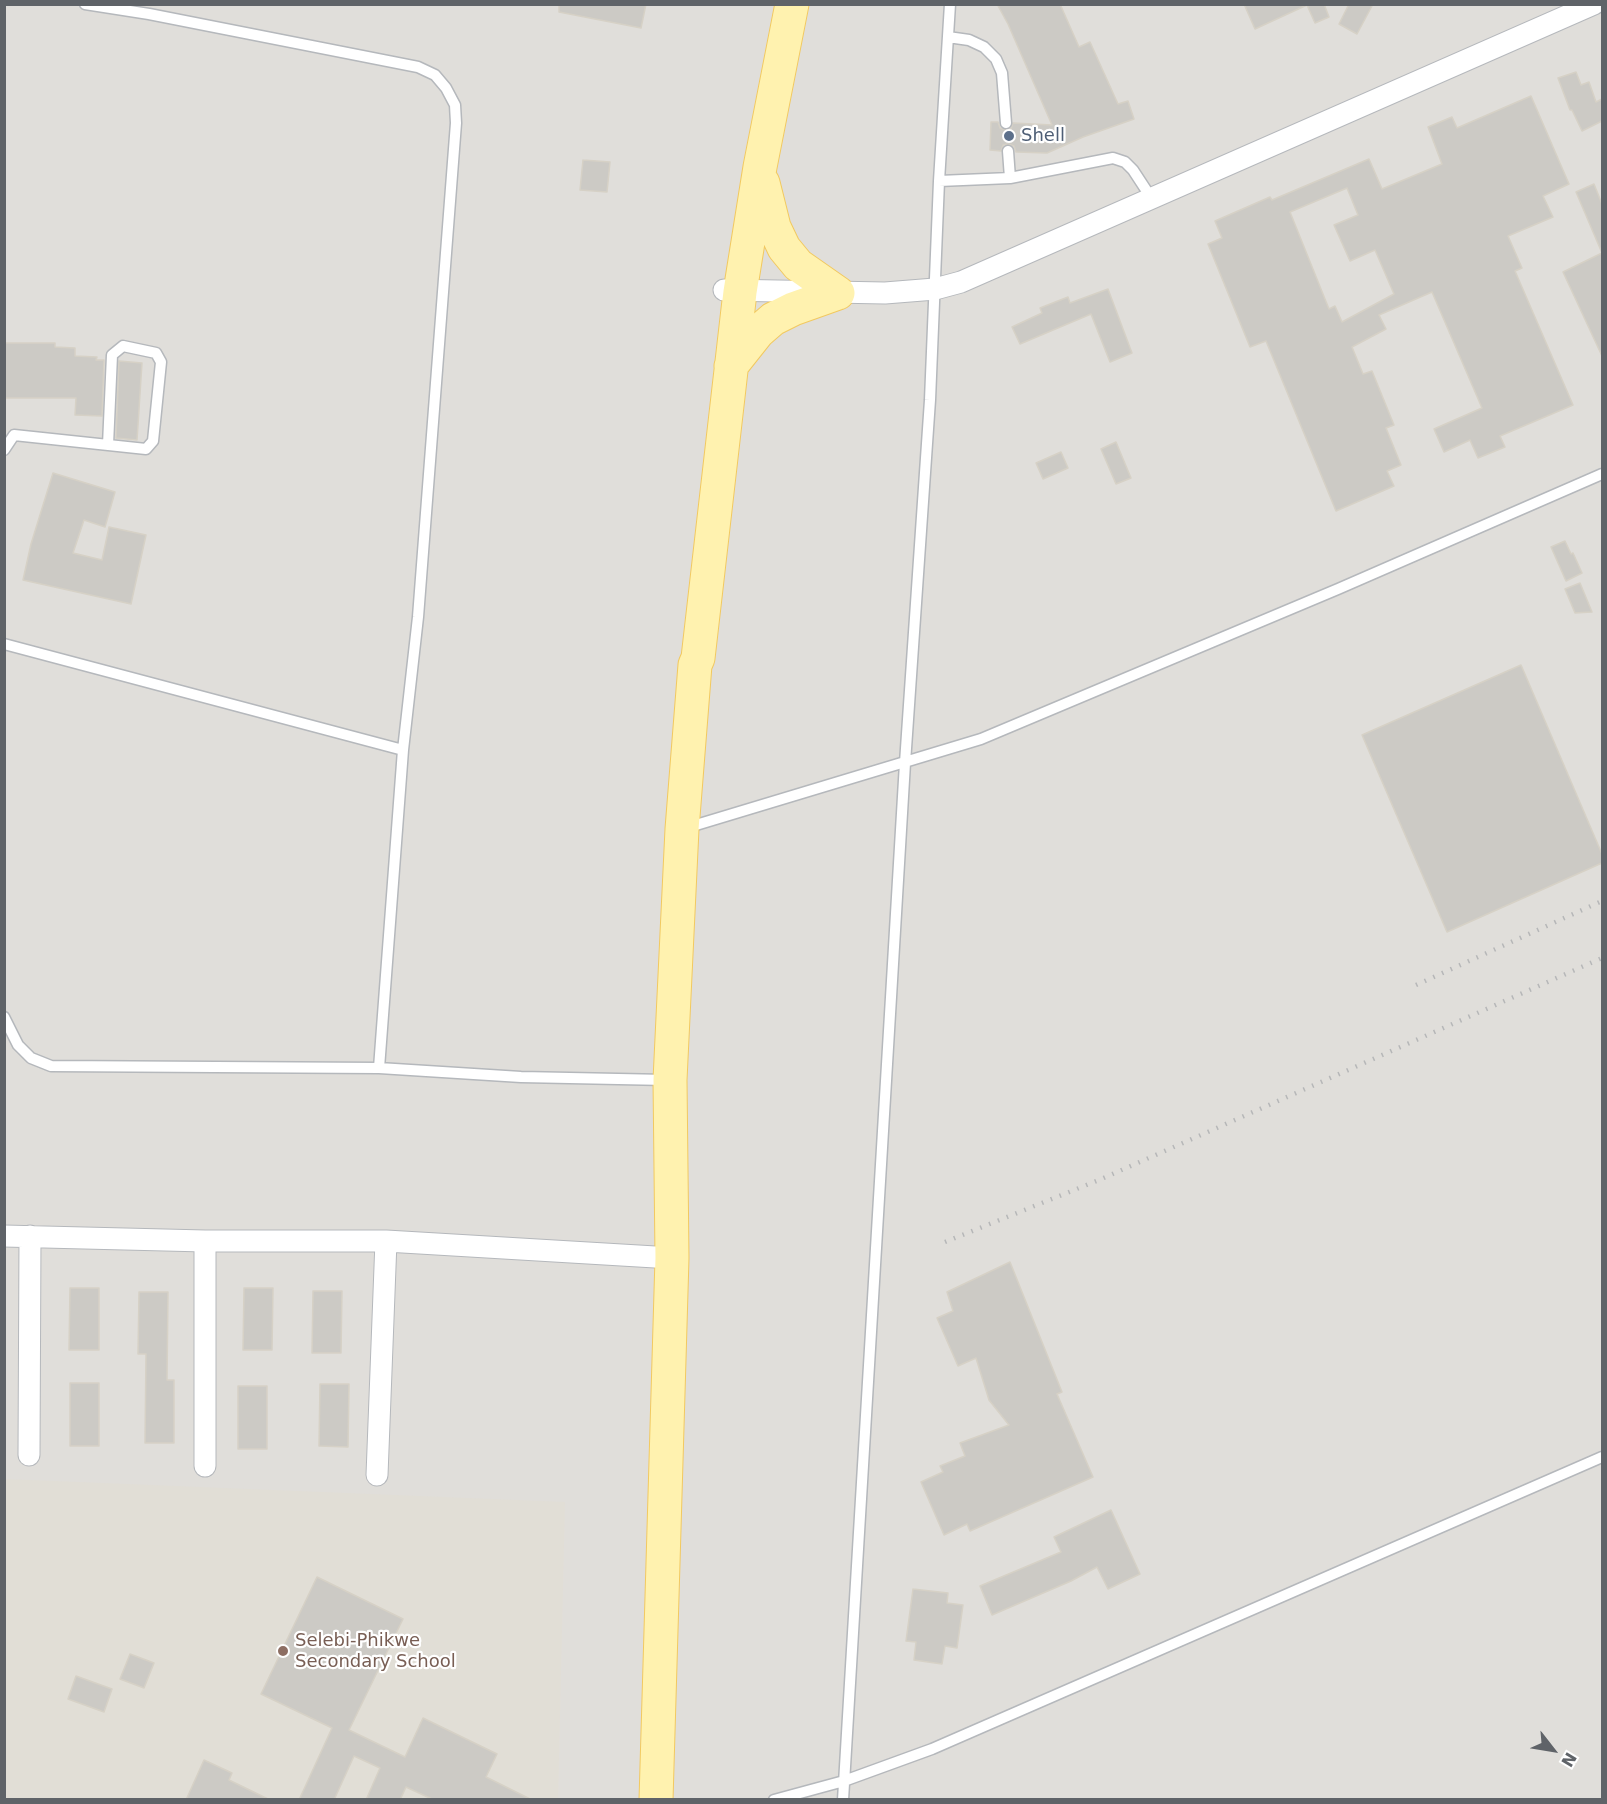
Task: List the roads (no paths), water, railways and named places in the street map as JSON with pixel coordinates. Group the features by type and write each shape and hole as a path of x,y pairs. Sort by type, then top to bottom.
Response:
{"main road":[{"path":"656,1800 672,1257 670,1080 682,829 694,665 691,657 692,603 698,509 732,291 746,150 777,4"},
{"path":"694,665 698,658 731,366 732,291 760,167 792,4"},
{"path":"760,167 774,227 784,248 798,265 838,293"},
{"path":"731,366 758,332 773,320 793,309 838,293"}],"street":[{"path":"732,291 885,293 935,289 972,278 1594,4"},
{"path":"4,1236 205,1241 386,1241 672,1257"},
{"path":"29,1455 30,1236"},
{"path":"205,1241 205,1466"},
{"path":"376,1475 386,1241"}],"lane":[{"path":"85,4 149,10 418,67 435,75 446,88 455,105 456,123 418,617 403,750 379,1068"},
{"path":"843,1800 905,763 930,400 939,181 950,4"},
{"path":"948,37 969,40 984,47 996,59 1002,73 1006,123"},
{"path":"1008,151 1010,178"},
{"path":"939,181 1010,178 1113,159 1125,162 1133,170 1152,199"},
{"path":"4,450 14,435 108,445 146,449 153,441 161,362 156,353 123,346 112,355 108,445"},
{"path":"682,829 981,739 1110,686 1602,474"},
{"path":"4,645 403,750"},
{"path":"4,1017 18,1045 31,1058 51,1066 379,1068 521,1077 670,1080"},
{"path":"774,1800 844,1781 932,1749 1602,1457"}],"railway":[{"path":"1416,985 1602,901"},
{"path":"945,1242 1099,1180 1602,958"}],"place":[{"name":"Shell","path":"1009,136"},
{"name":"Selebi-Phikwe Secondary School","path":"283,1651"}]}
